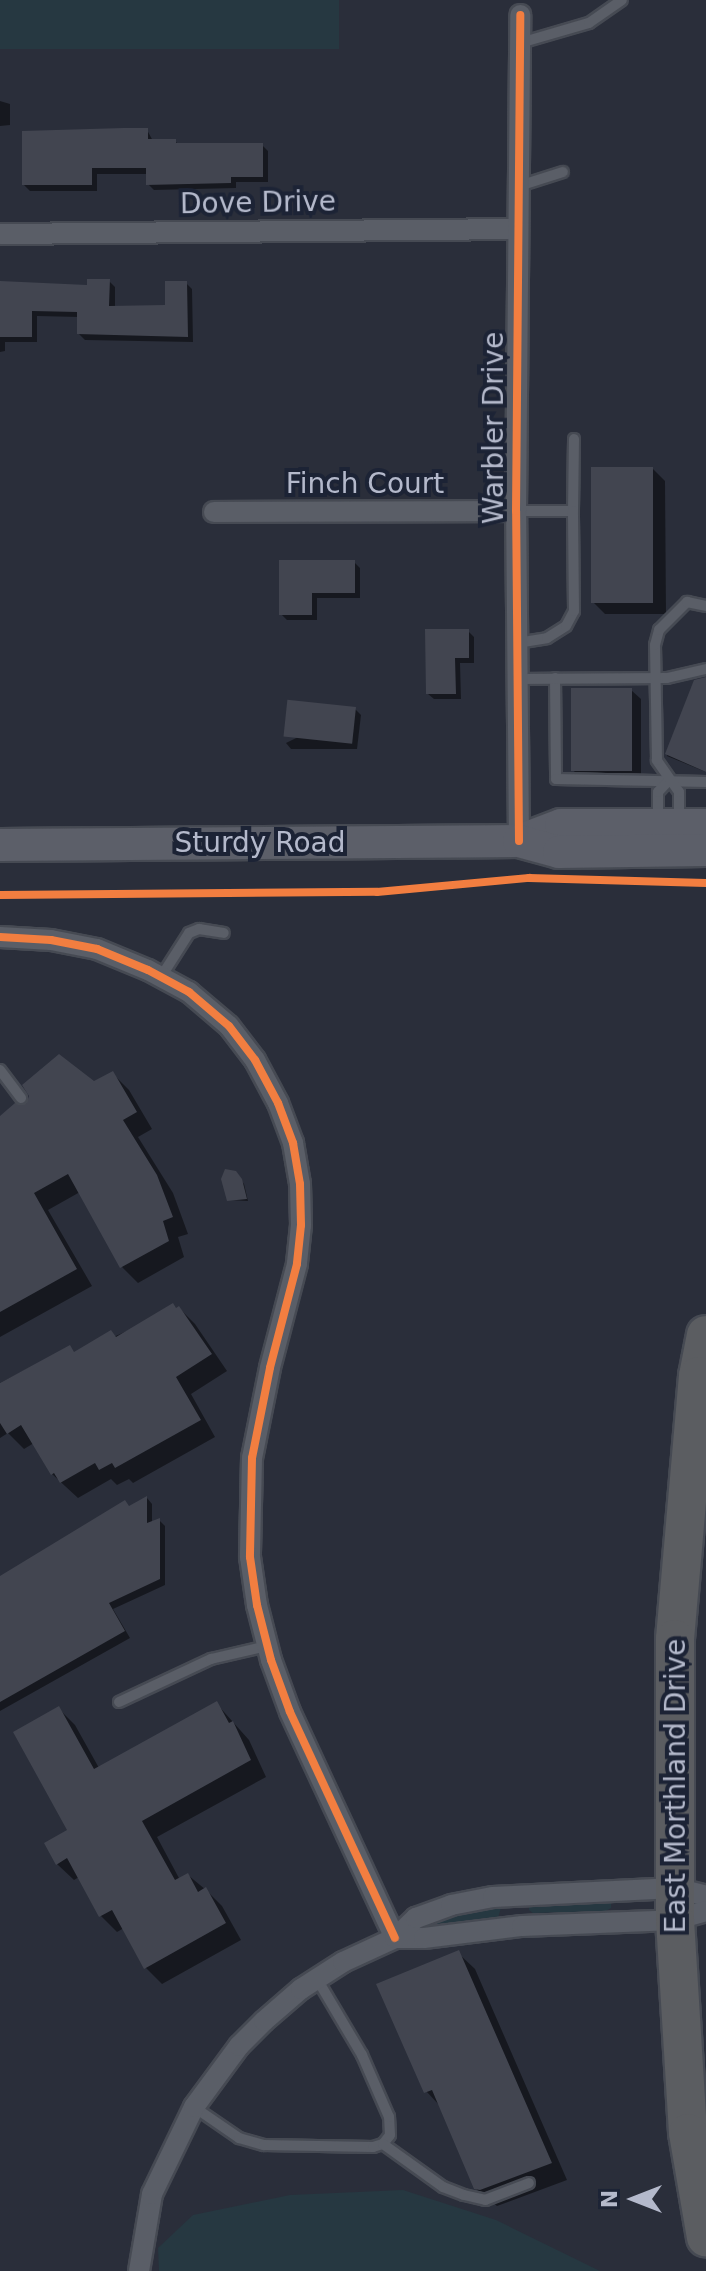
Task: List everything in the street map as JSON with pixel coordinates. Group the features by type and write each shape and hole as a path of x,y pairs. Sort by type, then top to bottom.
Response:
{"highway":[{"name":"East Morthland Drive","path":"706,1335 698,1376 675,1639 690,1904 688,2133 706,2237"}],"main road":[{"name":"Sturdy Road","path":"519,841 561,825 681,824"},
{"name":"Sturdy Road","path":"0,845 519,841 559,852 706,850"}],"street":[{"name":"Warbler Drive","path":"519,841 516,511 520,15"},
{"name":"Dove Drive","path":"0,234 517,229"},
{"name":"Finch Court","path":"214,512 516,511"},
{"path":"0,937 51,940 97,949 189,992 229,1026 255,1060 278,1103 293,1143 300,1184 297,1264 267,1380 252,1458 250,1557 267,1646 309,1759 395,1938"},
{"path":"139,2271 152,2194 169,2153 194,2107 239,2046 317,1979 343,1962 395,1938 416,1918 451,1905 493,1897 690,1904"},
{"path":"395,1938 424,1938 690,1904"}],"lane":[{"path":"520,43 589,23 622,0"},
{"path":"518,187 563,172"},
{"path":"517,643 547,638 566,626 574,611 574,439"},
{"path":"516,511 573,511"},
{"path":"681,824 679,792 657,760 655,645 659,630 687,602 706,606"},
{"path":"517,679 657,678 706,669"},
{"path":"555,678 556,779 706,782"},
{"path":"669,780 658,792 681,824"},
{"path":"161,977 189,933 212,929 224,933"},
{"path":"0,1070 21,1098"},
{"path":"119,1702 211,1659 267,1646"},
{"path":"194,2107 239,2138 264,2145 373,2147 383,2144 390,2135 389,2117 362,2055 317,1979"},
{"path":"383,2144 414,2169 443,2187 464,2195 485,2200 529,2183"}],"shaded area":[{"path":"0,0 339,0 339,49 0,49"},
{"path":"611,1900 611,1908 606,1911 533,1913 529,1910 529,1903"},
{"path":"496,1906 501,1908 498,1918 417,1930 463,1912"},
{"path":"403,2190 496,2220 600,2271 159,2271 158,2248 193,2215 290,2195"}],"building":[{"path":"148,128 148,139 176,139 176,143 263,143 263,177 231,177 231,183 146,185 146,168 92,168 92,185 22,185 22,131"},
{"path":"87,279 110,279 109,306 165,305 165,281 187,281 188,337 77,334 77,312 32,311 32,337 0,337 0,281 87,285"},
{"path":"591,467 653,467 653,603 591,603"},
{"path":"279,560 355,560 355,593 312,593 312,615 279,615"},
{"path":"425,629 469,629 469,658 455,658 456,694 426,694"},
{"path":"706,677 706,772 665,754 694,680"},
{"path":"571,688 632,688 632,771 571,771"},
{"path":"287,700 356,707 352,744 284,737"},
{"path":"59,1054 94,1081 113,1071 137,1112 123,1120 157,1175 173,1217 163,1221 169,1241 120,1268 68,1174 34,1193 77,1269 0,1312 0,1116 15,1103 26,1104 29,1096 22,1085"},
{"path":"225,1169 236,1171 242,1179 247,1199 227,1201 221,1179"},
{"path":"173,1303 176,1308 179,1306 212,1354 176,1377 201,1420 115,1468 112,1463 99,1470 95,1463 60,1483 54,1473 51,1475 21,1425 7,1434 0,1423 0,1383 70,1345 74,1352 111,1330 116,1337"},
{"path":"147,1496 147,1523 160,1518 160,1579 109,1603 125,1631 0,1702 0,1576 125,1500 129,1506"},
{"path":"217,1701 229,1723 233,1721 251,1760 142,1821 175,1880 188,1873 198,1892 206,1887 226,1923 144,1969 112,1910 99,1917 67,1858 56,1865 44,1843 67,1830 13,1732 59,1706 94,1769"},
{"path":"459,1950 552,2163 480,2190 474,2189 432,2090 424,2093 376,1984"}],"cycle path":[{"path":"519,841 516,511 520,15"},
{"path":"0,895 377,892 529,878 706,883"},
{"path":"0,937 51,940 97,949 148,970 189,992 229,1026 255,1060 278,1103 293,1143 300,1184 301,1225 297,1264 270,1368 252,1458 250,1557 257,1605 271,1660 290,1712 395,1938"}]}
